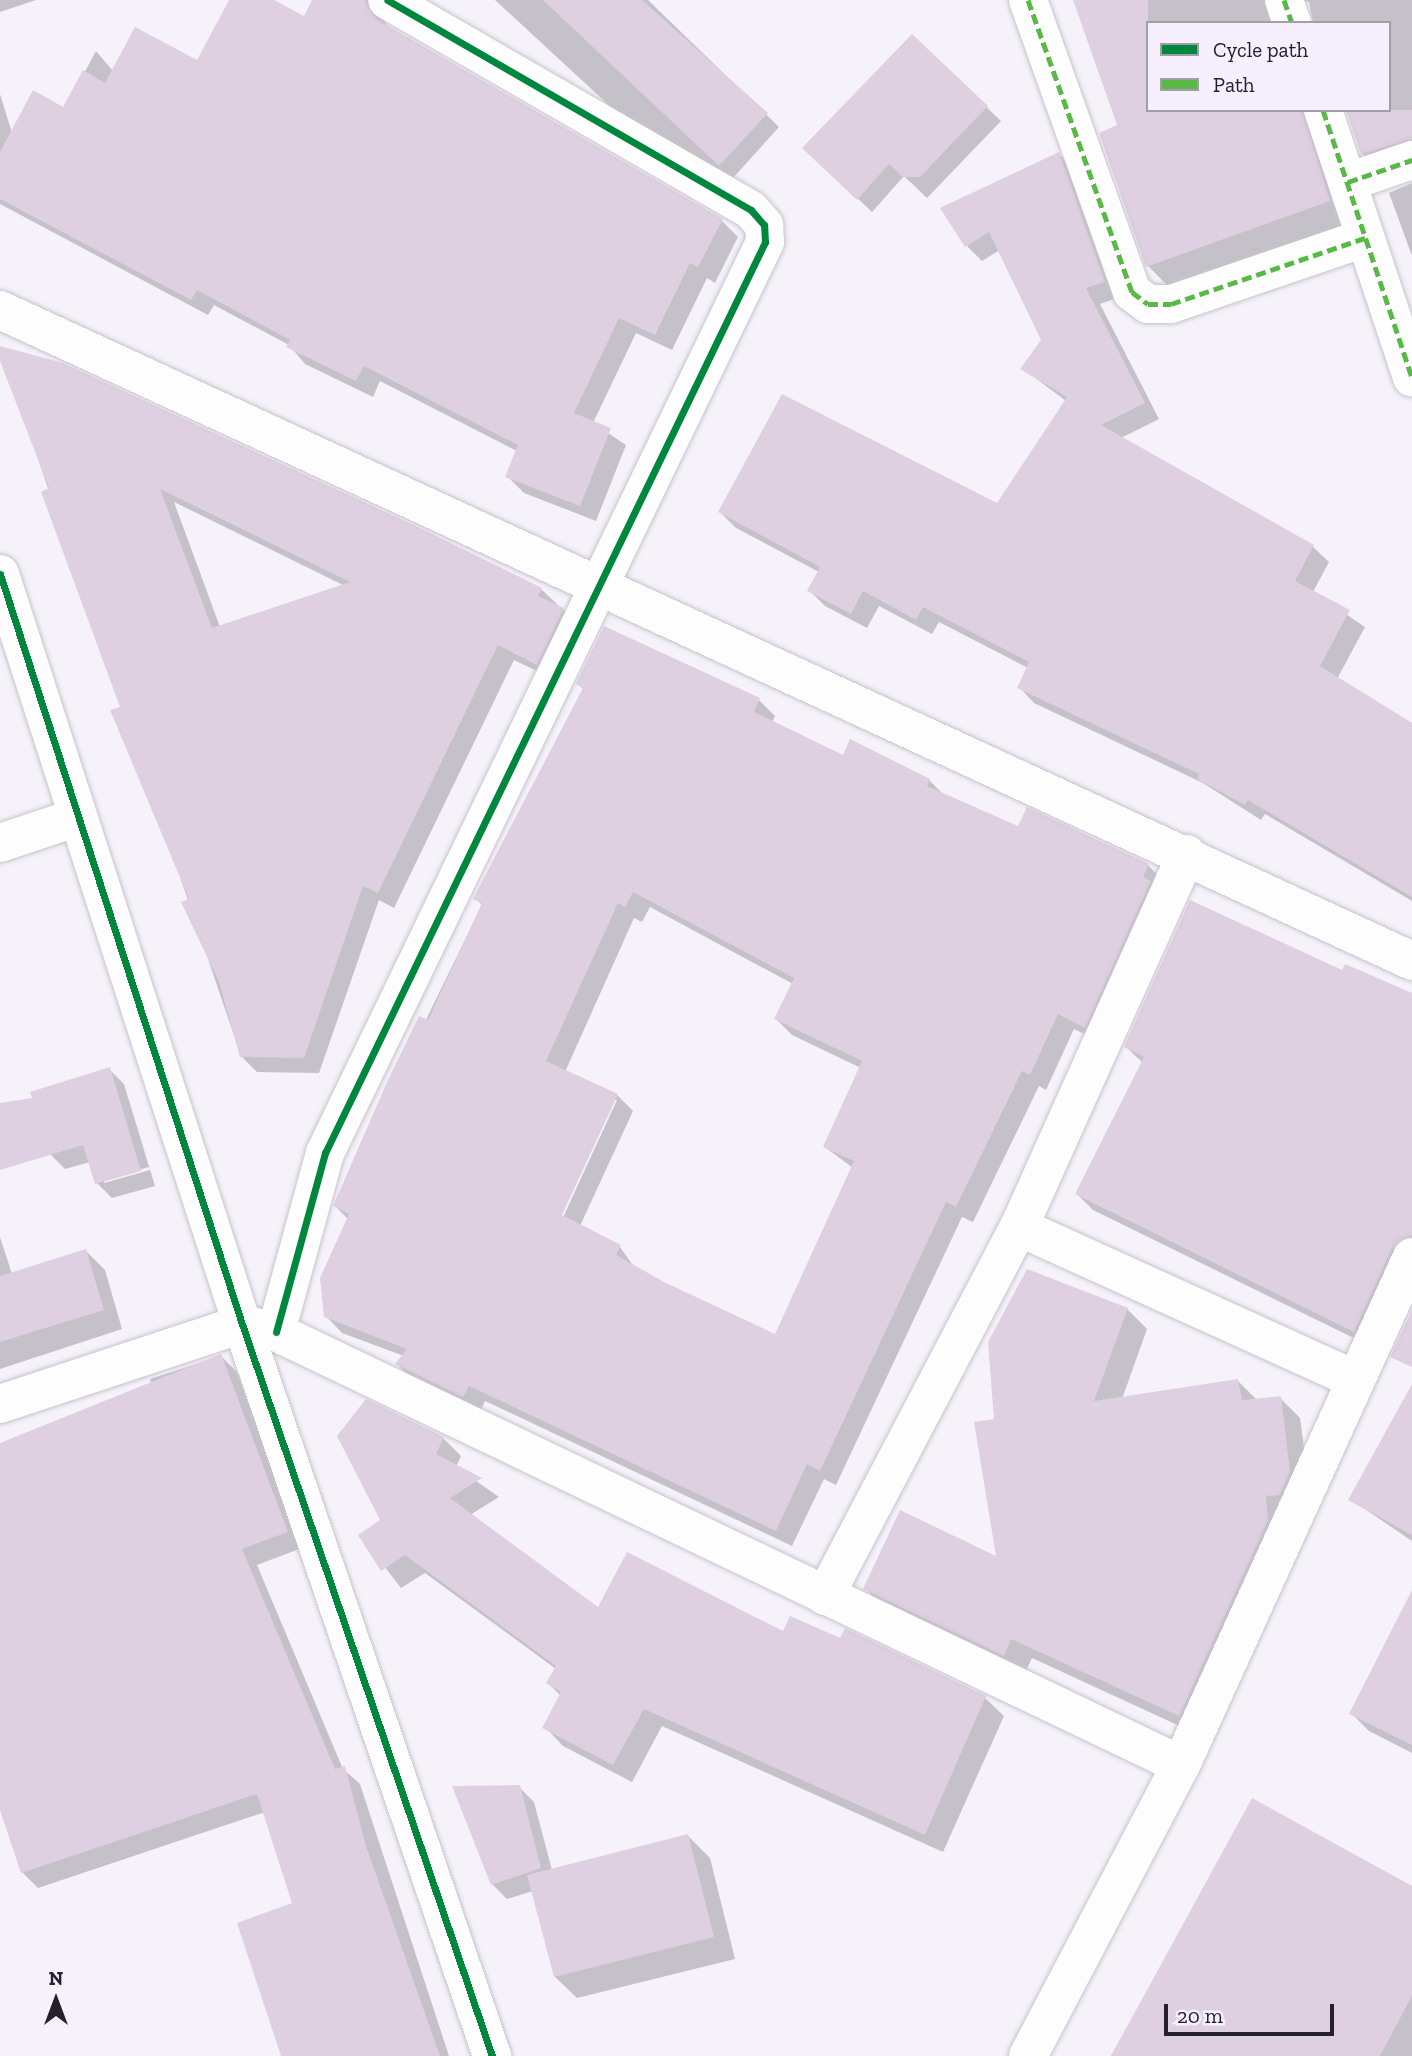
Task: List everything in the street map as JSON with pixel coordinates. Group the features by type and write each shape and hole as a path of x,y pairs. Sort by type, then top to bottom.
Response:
{"street":[{"path":"259,1328 325,1153 597,585 758,262 764,225 751,210 387,0"},
{"path":"1028,0 1132,292 1148,304 1171,304 1365,238"},
{"path":"1284,0 1291,21"},
{"path":"1324,112 1412,378"},
{"path":"1348,182 1412,160"},
{"path":"0,310 1187,854 1412,961"},
{"path":"0,574 75,818 259,1328 492,2056"},
{"path":"0,843 75,818"},
{"path":"825,1596 1019,1227 1187,854"},
{"path":"1019,1227 1356,1380"},
{"path":"1028,2056 1181,1765 1412,1257"},
{"path":"0,1404 259,1328 1181,1765"}],"building":[{"path":"229,0 274,0 304,16 312,0 365,0 376,19 723,219 698,267 690,263 655,335 619,318 574,413 611,428 580,506 505,477 518,445 364,366 356,381 286,347 290,340 197,290 191,300 0,199 0,152 33,90 63,107 83,70 105,83 135,27 197,60"},
{"path":"543,0 642,0 768,113 719,166"},
{"path":"1073,0 1148,0 1146,112 1303,112 1330,201 1146,267 1099,133 1117,125"},
{"path":"912,34 988,106 920,177 903,177 889,164 857,200 802,148"},
{"path":"1412,110 1412,139 1361,154 1347,112"},
{"path":"1059,152 1105,282 1086,288 1145,403 1101,425 1314,545 1295,581 1350,610 1320,666 1412,723 1412,897 1248,800 1245,805 1197,779 1199,774 1017,688 1029,662 923,607 916,620 863,591 851,614 807,591 820,567 718,512 782,394 997,503 1067,397 1020,369 1041,340 989,232 965,247 940,208"},
{"path":"0,346 63,363 418,527 542,588 538,596 564,608 537,665 498,645 378,893 363,886 304,1058 240,1057 219,982 181,902 189,899 110,710 120,707 41,492 49,488 0,361","holes":["160,489 350,582 212,628"]},
{"path":"604,626 760,698 754,712 843,755 850,739 930,779 927,786 1018,826 1027,807 1149,864 1143,877 1151,881 1085,1028 1058,1014 1030,1075 1022,1071 956,1207 946,1202 820,1471 807,1464 776,1531 469,1386 463,1397 395,1364 407,1349 324,1317 320,1278 349,1214 333,1206 419,1016 428,1020 482,903 473,899 583,688 576,684","holes":["633,892 794,978 774,1019 862,1061 823,1147 854,1161 775,1334 664,1282 616,1255 621,1245 562,1215 618,1094 546,1061 618,903 625,907"]},
{"path":"1190,900 1342,970 1345,964 1412,993 1412,1235 1392,1248 1354,1332 1075,1194 1144,1057 1124,1047"},
{"path":"110,1067 141,1171 95,1184 83,1145 0,1170 0,1103 32,1098 30,1092"},
{"path":"86,1249 104,1310 0,1342 0,1276"},
{"path":"1027,1269 1128,1308 1094,1401 1238,1379 1242,1400 1281,1396 1290,1471 1280,1495 1266,1496 1268,1520 1179,1716 1011,1639 1004,1656 863,1589 900,1510 996,1556 974,1422 994,1419 988,1342"},
{"path":"1412,1310 1412,1367 1390,1357"},
{"path":"221,1354 288,1532 242,1549 335,1769 345,1766 366,1846 440,2056 281,2056 237,1923 292,1903 257,1794 21,1873 0,1810 0,1443"},
{"path":"1412,1384 1412,1535 1348,1500"},
{"path":"366,1399 444,1437 436,1454 482,1478 450,1498 598,1607 627,1552 783,1631 790,1616 840,1638 845,1628 986,1696 925,1835 644,1709 613,1765 542,1728 561,1692 546,1683 556,1666 405,1555 381,1571 358,1535 380,1520 337,1436"},
{"path":"1412,1590 1412,1745 1349,1714"},
{"path":"520,1785 541,1868 491,1885 452,1786"},
{"path":"1252,1798 1412,1886 1412,1996 1380,2056 1111,2056"},
{"path":"688,1834 714,1937 554,1977 527,1875"}],"marked path":[{"path":"1028,0 1132,292 1148,304 1171,304 1365,238"},
{"path":"1284,0 1291,21"},
{"path":"1324,112 1412,378"},
{"path":"1348,182 1412,160"}],"cycle path":[{"path":"276,1332 325,1153 765,242 764,225 751,210 387,0"},
{"path":"0,574 242,1324 492,2056"}]}
